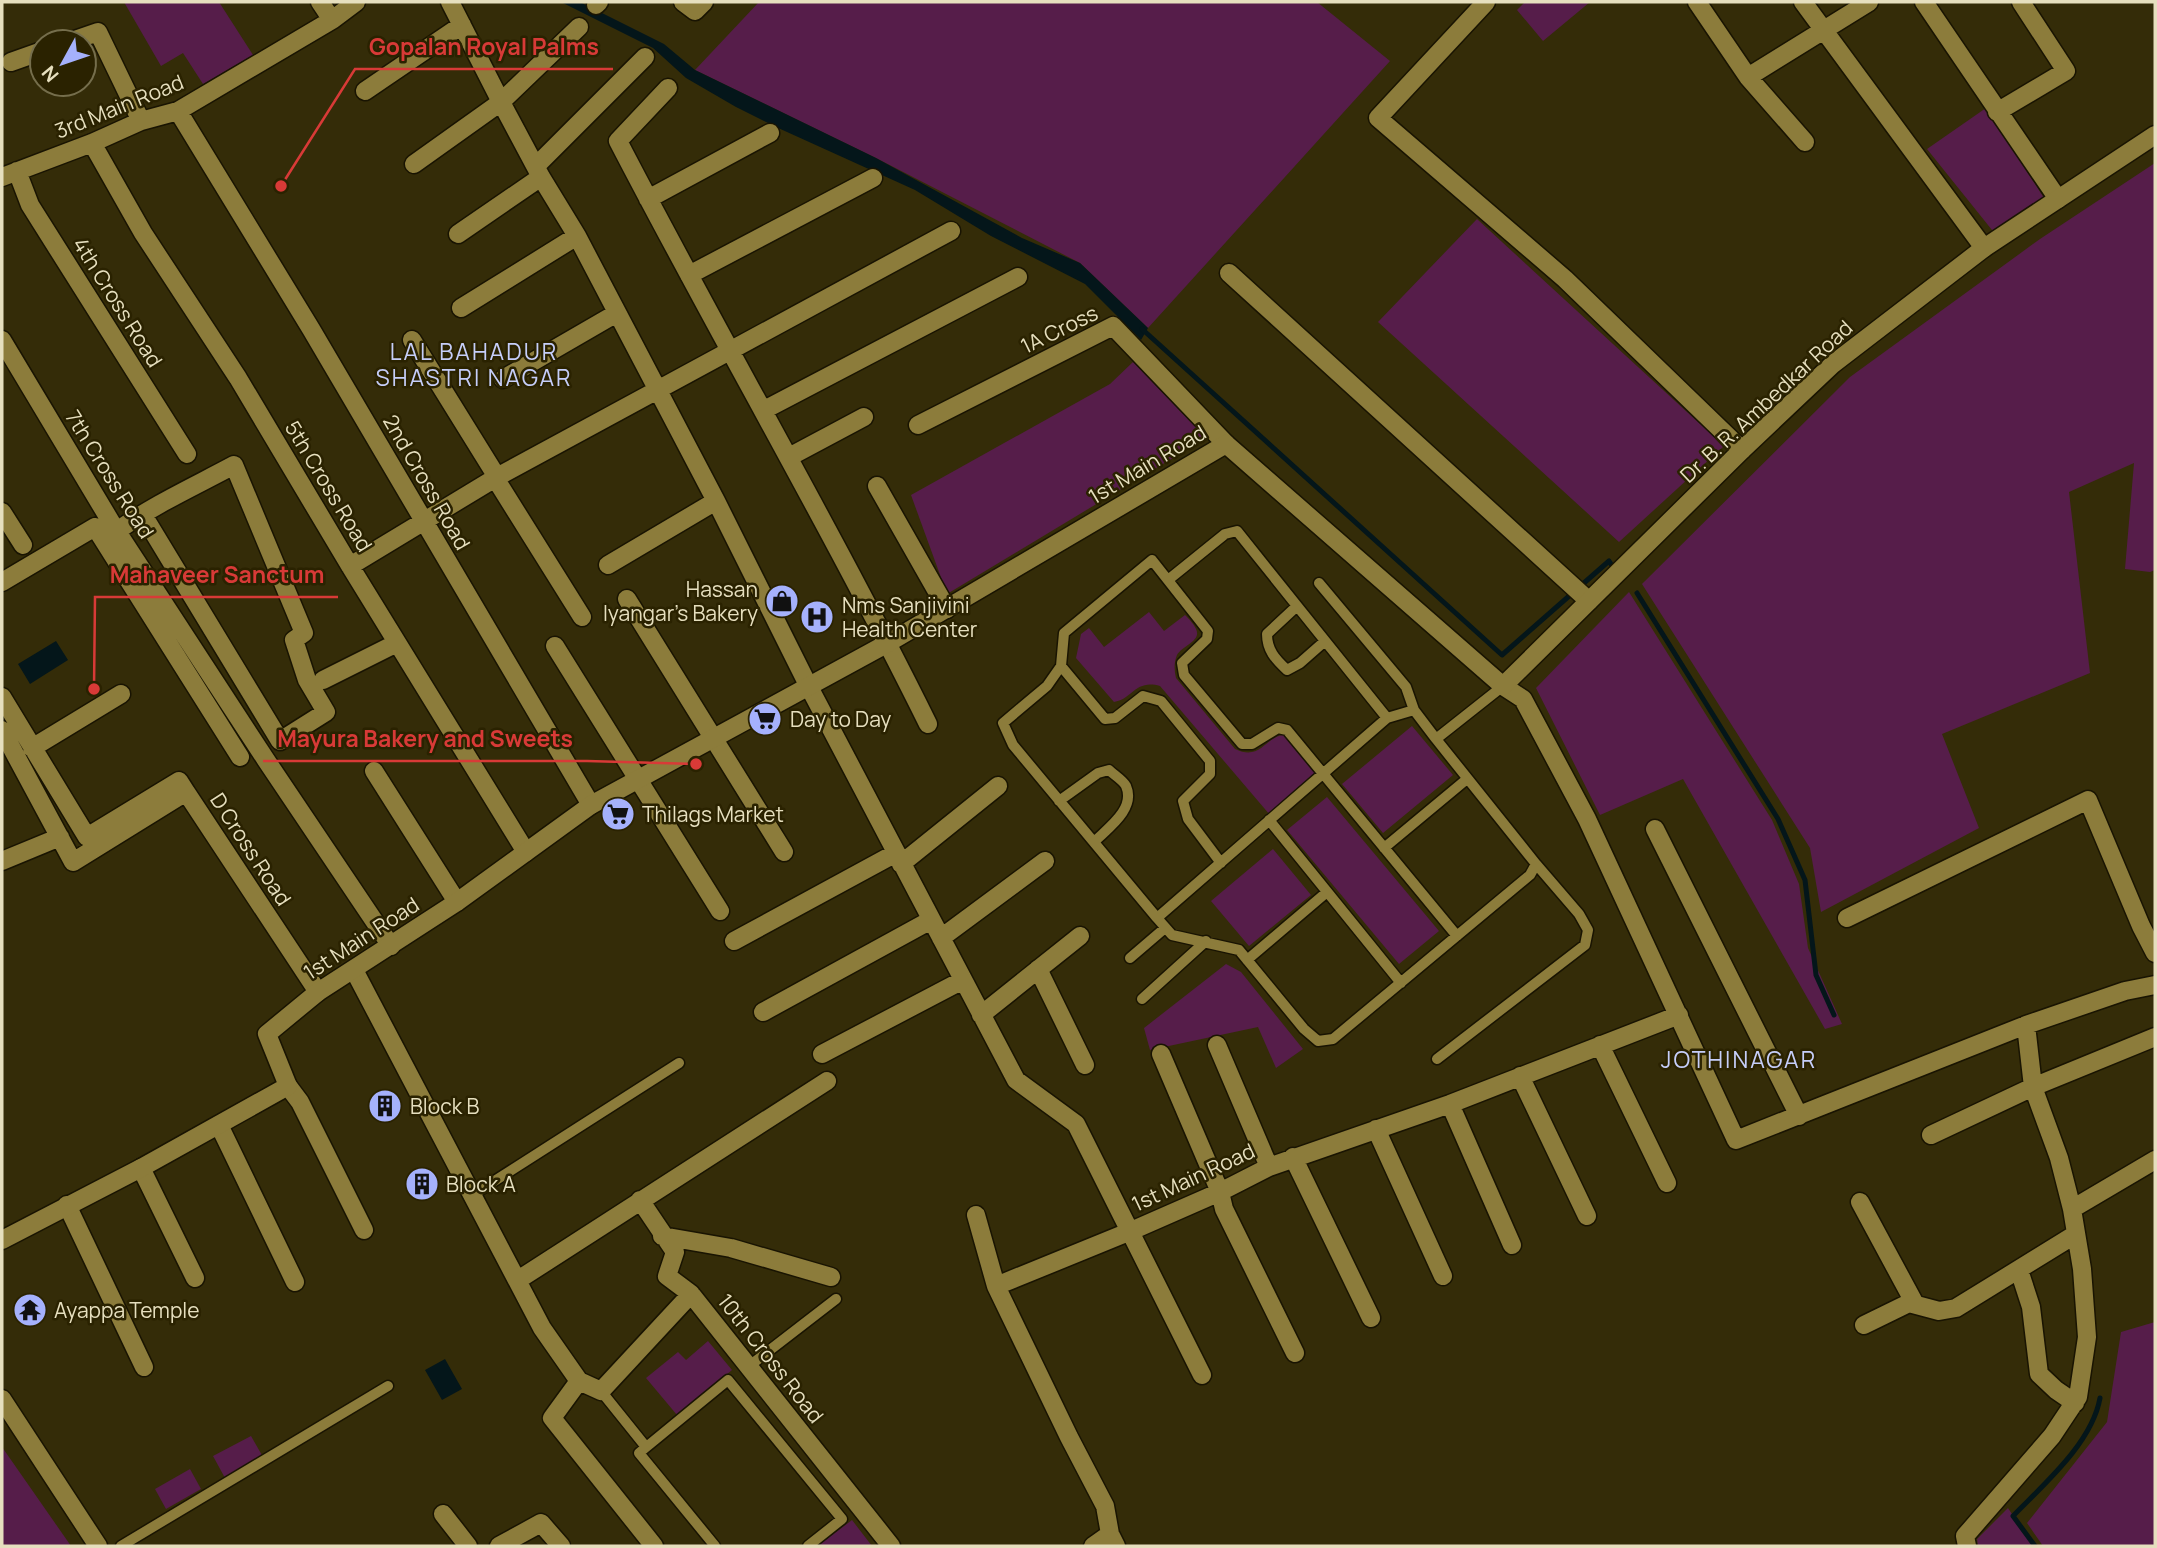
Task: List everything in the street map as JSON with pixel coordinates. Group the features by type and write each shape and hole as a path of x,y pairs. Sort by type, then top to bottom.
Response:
{"street":[{"path":"320,2 332,20"},
{"name":"3rd Main Road","path":"9,174 92,143 141,121 177,111 332,20 356,2"},
{"path":"450,2 716,501 808,685"},
{"path":"683,2 695,11 704,2"},
{"path":"1486,2 1378,118 1565,279 1742,450"},
{"path":"1697,2 1748,77 1805,142"},
{"path":"1803,2 1984,248"},
{"path":"1748,77 1869,2"},
{"path":"1924,2 2058,199"},
{"path":"1997,112 2066,71 2021,2"},
{"path":"365,91 462,25"},
{"path":"414,164 501,102 579,27"},
{"path":"98,32 141,121"},
{"path":"11,62 28,56"},
{"path":"458,234 539,172 645,57"},
{"path":"668,88 618,141 764,410 928,723"},
{"name":"2nd Cross Road","path":"177,111 311,329 591,805"},
{"path":"648,199 770,133"},
{"name":"Dr. B. R. Ambedkar Road","path":"1503,686 1833,364 1984,248 2155,135"},
{"name":"5th Cross Road","path":"92,143 143,233 238,378 526,852"},
{"name":"4th Cross Road","path":"9,174 187,454"},
{"path":"689,275 873,178"},
{"path":"350,566 496,477 951,231"},
{"path":"461,308 577,236"},
{"path":"1229,273 1589,601"},
{"path":"764,410 1018,277"},
{"path":"503,379 617,313"},
{"name":"1A Cross","path":"918,425 1113,326 1226,444"},
{"name":"7th Cross Road","path":"2,340 115,529 391,946"},
{"path":"412,340 582,617"},
{"path":"789,457 864,417"},
{"name":"1st Main Road","path":"288,1086 267,1034 318,992 457,902 591,805 888,643 1226,444 1503,686 1523,699 1587,819 1736,1140 1799,1116"},
{"path":"95,527 106,531 115,529 234,465 304,633 294,640 307,680 326,712 279,741 143,515"},
{"path":"877,486 947,609"},
{"path":"608,565 716,501"},
{"path":"2,512 23,545"},
{"path":"2,582 95,527"},
{"path":"95,527 240,757"},
{"path":"627,599 784,852"},
{"path":"323,680 397,643"},
{"path":"555,646 720,911"},
{"name":"1st Main Road","path":"808,685 1016,1080 1076,1124 1131,1231 1293,1157 1450,1104 1678,1015"},
{"path":"32,748 121,694"},
{"path":"2,697 87,837 179,781 187,792"},
{"name":"D Cross Road","path":"2,730 7,752 60,837 72,862 187,792 318,992"},
{"path":"374,771 457,902"},
{"path":"734,941 899,858 998,786"},
{"path":"1847,918 2088,800 2155,953"},
{"path":"1655,829 1799,1116 2026,1025 2125,991 2155,985"},
{"path":"2,861 60,837"},
{"path":"941,938 1045,861"},
{"path":"763,1012 931,920"},
{"path":"981,1015 1080,936"},
{"path":"1038,969 1085,1065"},
{"path":"354,970 542,1328 579,1381 601,1391"},
{"path":"822,1054 963,980"},
{"path":"1961,1543 2052,1436 2075,1403 2087,1337 2082,1269 2073,1209 2059,1158 2034,1087 2026,1025"},
{"path":"1931,1135 2034,1087 2155,1037"},
{"path":"1216,1045 1269,1167"},
{"path":"1600,1045 1667,1183"},
{"path":"1161,1054 1220,1192 1224,1209 1295,1353"},
{"path":"1520,1076 1587,1216"},
{"path":"518,1280 827,1081"},
{"path":"2,1240 141,1168 288,1086 300,1102 363,1230"},
{"path":"1450,1104 1512,1245"},
{"path":"219,1125 295,1282"},
{"path":"1376,1129 1443,1276"},
{"path":"1293,1157 1371,1318"},
{"path":"2073,1209 2155,1160"},
{"path":"141,1168 195,1278"},
{"path":"640,1200 675,1252 667,1276 691,1294"},
{"path":"1860,1202 1915,1304"},
{"path":"67,1205 144,1367"},
{"path":"976,1214 996,1286 1105,1506 1113,1540 1093,1546"},
{"path":"996,1286 1131,1231 1202,1375"},
{"path":"1864,1325 1909,1303 1939,1311 1956,1308 2076,1234"},
{"path":"662,1236 731,1248 831,1277"},
{"path":"2018,1270 2031,1307 2039,1374 2075,1403"},
{"name":"10th Cross Road","path":"601,1391 691,1294 891,1546"},
{"path":"579,1381 552,1418 654,1546"},
{"path":"2,1399 98,1546"},
{"path":"443,1514 468,1546"},
{"path":"499,1546 541,1523 561,1546"}],"lane":[{"path":"1168,580 1224,534 1237,531 1387,718"},
{"path":"1457,936 1287,730 1278,727 1252,744 1242,744 1184,675 1182,663 1207,639 1208,631 1152,560 1065,634 1061,666 1047,687 1003,723 1013,745 1171,935 1239,950 1304,1029 1318,1041 1333,1039 1401,983 1530,875 1536,864"},
{"path":"1319,583 1405,687 1414,710 1467,779 1579,914 1588,930 1585,945 1437,1059"},
{"path":"1297,606 1267,634 1267,645 1276,660 1287,670 1300,663 1325,641"},
{"path":"1061,666 1105,719 1115,718 1143,696 1161,701 1210,761 1210,774 1183,801 1188,819 1221,863"},
{"path":"1436,739 1503,686"},
{"path":"1157,918 1387,718 1414,710"},
{"path":"1059,801 1098,773 1109,770 1126,785 1129,802 1122,814 1094,842"},
{"path":"1384,848 1467,779"},
{"path":"1269,820 1401,983"},
{"path":"1247,960 1327,892"},
{"path":"1130,958 1166,928"},
{"path":"1142,999 1206,942"},
{"path":"471,1196 680,1063"},
{"path":"748,1367 836,1299"},
{"path":"715,1546 639,1453 728,1380 842,1519 808,1546"},
{"path":"121,1546 388,1386"},
{"path":"601,1391 646,1447"}],"shaded area":[{"path":"124,2 219,2 253,55 203,84 183,53 161,66"},
{"path":"561,2 580,2 664,44 695,70 876,158 1022,238 1080,263 1148,328 1141,340 1085,284 991,236 915,190 736,107 686,78 653,48"},
{"path":"759,2 1317,2 1390,61 1148,328 1080,263 876,158 695,70"},
{"path":"1525,2 1590,2 1543,41 1517,10"},
{"path":"1986,108 2046,201 1996,235 1927,149"},
{"path":"2155,163 2155,570 2150,572 2125,569 2134,463 2069,492 2090,673 1942,734 1979,828 1821,912 1810,848 1642,584 1850,377 2040,239"},
{"path":"1477,219 1724,446 1619,542 1378,322"},
{"path":"1133,362 1206,438 947,594 911,495 1110,384"},
{"path":"1629,592 1772,820 1799,884 1808,948 1842,1024 1825,1029 1683,779 1600,815 1536,688"},
{"path":"1149,612 1164,631 1185,615 1194,625 1196,637 1176,658 1176,678 1235,749 1252,752 1279,736 1286,735 1318,774 1270,815 1160,686 1139,687 1114,702 1076,658 1081,634 1089,628 1104,647"},
{"path":"56,641 68,660 30,684 18,664"},
{"path":"1412,726 1453,775 1383,833 1342,784"},
{"path":"1327,797 1439,931 1399,964 1287,830"},
{"path":"1273,849 1311,895 1249,946 1211,901"},
{"path":"1226,964 1241,972 1303,1049 1276,1068 1258,1027 1150,1050 1144,1028"},
{"path":"2155,1322 2155,1546 2043,1546 2027,1523 2107,1422 2121,1332"},
{"path":"708,1341 732,1370 677,1415 646,1378 678,1352 686,1360"},
{"path":"445,1359 462,1389 442,1400 425,1370"},
{"path":"251,1436 263,1457 225,1478 213,1456"},
{"path":"2,1447 71,1546 2,1546"},
{"path":"190,1469 201,1489 166,1509 155,1489"},
{"path":"2008,1508 2033,1546 1978,1546 1977,1539"},
{"path":"852,1520 872,1546 818,1546"}],"waterway":[{"path":"1142,329 1502,655 1609,561 1616,572"},
{"path":"1637,593 1778,819 1805,880 1816,975 1834,1015"},
{"path":"2035,1546 2013,1516 2077,1447 2095,1415 2100,1398"}],"place":[{"name":"Gopalan Royal Palms","path":"281,186"},
{"name":"Hassan Iyangar's Bakery","path":"782,601"},
{"name":"Nms Sanjivini Health Center","path":"817,617"},
{"name":"Mahaveer Sanctum","path":"94,689"},
{"name":"Day to Day","path":"765,719"},
{"name":"Mayura Bakery and Sweets","path":"696,764"},
{"name":"Thilags Market","path":"618,814"},
{"name":"Block B","path":"385,1106"},
{"name":"Block A","path":"422,1184"},
{"name":"Ayappa Temple","path":"30,1310"}],"district":[{"name":"LAL BAHADUR SHASTRI NAGAR","path":"474,364"},
{"name":"JOTHINAGAR","path":"1739,1059"}]}
